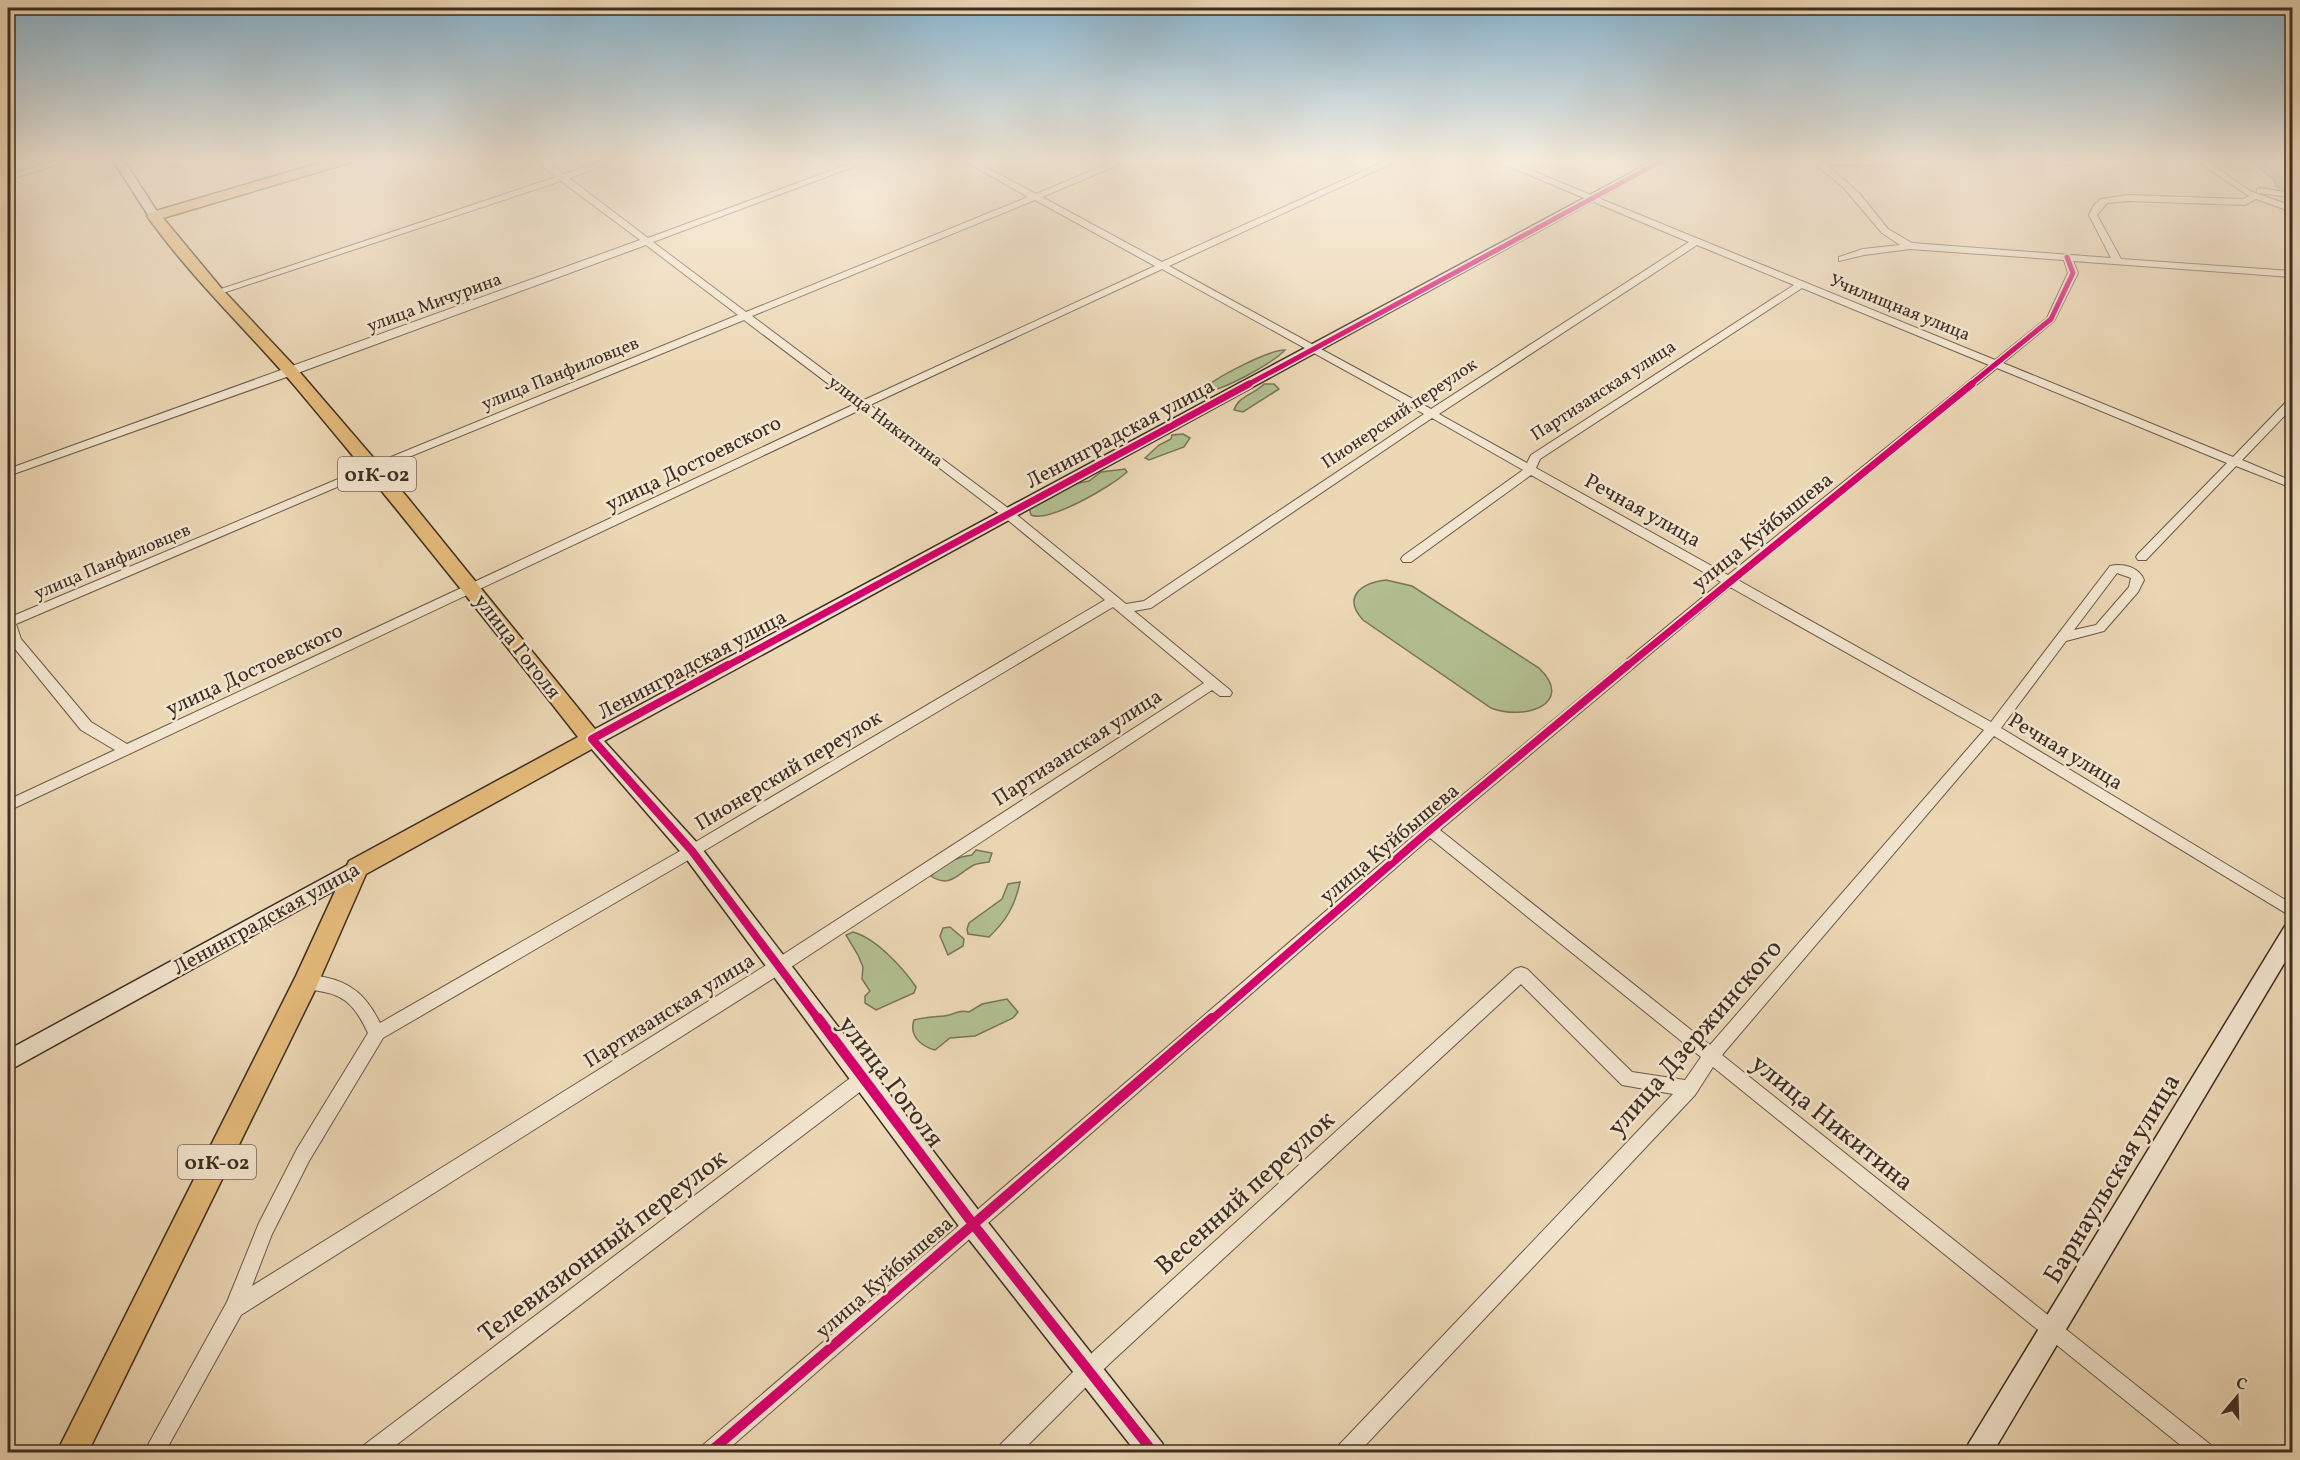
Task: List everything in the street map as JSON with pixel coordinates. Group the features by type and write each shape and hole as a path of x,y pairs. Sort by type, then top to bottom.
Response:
{"main road":[{"name":"улица Гоголя","path":"163,227 217,292 291,372 373,468 592,739"},
{"name":"Ленинградская улица","path":"357,868 592,739"},
{"name":"01К-02","path":"72,1452 306,982 357,868"}],"street":[{"path":"217,292 414,227"},
{"name":"улица Никитина","path":"628,227 1008,514 1219,688"},
{"name":"улица Мичурина","path":"8,473 291,372 684,227"},
{"name":"улица Панфиловцев","path":"8,621 373,468 960,227"},
{"name":"Речная улица","path":"1090,227 1314,348 1993,729 2292,911"},
{"name":"улица Достоевского","path":"8,806 473,589 804,431 1246,227"},
{"name":"Ленинградская улица","path":"592,739 1540,227"},
{"name":"Училищная улица","path":"1658,227 2292,485"},
{"path":"1880,227 1893,239 1911,246"},
{"path":"2099,227 2117,260"},
{"name":"Пионерский переулок","path":"377,1033 1118,605 1147,605 1431,414 1695,242"},
{"path":"1842,259 1863,252 1911,246 2292,274"},
{"name":"улица Куйбышева","path":"710,1452 1430,830 1729,581 2051,320 2073,273 2067,257"},
{"name":"Партизанская улица","path":"1407,559 1518,481 1530,470 1535,457 1800,285"},
{"path":"2142,556 2292,402"},
{"name":"улица Дзержинского","path":"1346,1452 1689,1089 1711,1056 1993,729 2114,569 2123,569 2136,575 2138,580 2134,589 2100,628 2062,638"},
{"path":"8,621 15,641 86,726 126,750"},
{"name":"Партизанская улица","path":"234,1308 1219,688"},
{"name":"улица Гоголя","path":"592,739 692,851 973,1224 1153,1452"},
{"name":"улица Никитина","path":"1430,830 2204,1452"},
{"name":"Ленинградская улица","path":"8,1061 357,868"},
{"name":"Барнаульская улица","path":"1978,1452 2292,932"},
{"name":"Весенний переулок","path":"1007,1452 1088,1370 1521,974 1628,1079 1689,1089"},
{"path":"154,1452 234,1308 265,1229 303,1155 377,1033 362,1003 336,986 306,982"},
{"name":"Телевизионный переулок","path":"371,1452 863,1078"}],"green space":[{"path":"1285,350 1258,369 1232,383 1209,391 1202,391 1217,379 1242,366 1277,351"},
{"path":"1264,384 1274,384 1279,389 1243,412 1234,410 1239,401"},
{"path":"1183,434 1190,438 1184,447 1149,460 1145,458 1159,445 1171,439 1172,435"},
{"path":"1125,469 1127,472 1119,478 1080,502 1051,514 1031,515 1029,508 1074,484 1089,481 1101,472"},
{"path":"1386,580 1412,586 1539,668 1549,681 1552,691 1549,700 1530,711 1504,711 1491,708 1363,620 1354,604 1357,592 1369,584"},
{"path":"976,850 992,853 989,862 974,865 949,880 938,880 931,876 950,862 972,855"},
{"path":"1020,882 1005,919 989,937 968,934 969,923 1002,899 1008,884"},
{"path":"950,927 964,939 963,946 948,955 940,936 943,928"},
{"path":"853,932 862,935 889,955 916,987 914,993 876,1010 865,1003 865,996 870,991 862,979 863,967 858,955 846,935"},
{"path":"1007,999 1018,1012 1013,1018 975,1036 950,1038 935,1050 920,1043 914,1035 914,1020 962,1011 969,1012 982,1004"}],"cycle path":[{"path":"1153,1452 973,1224 692,851 592,739 1539,227"},
{"path":"710,1452 1430,830 1729,581 2051,319 2073,273 2067,257"}]}
